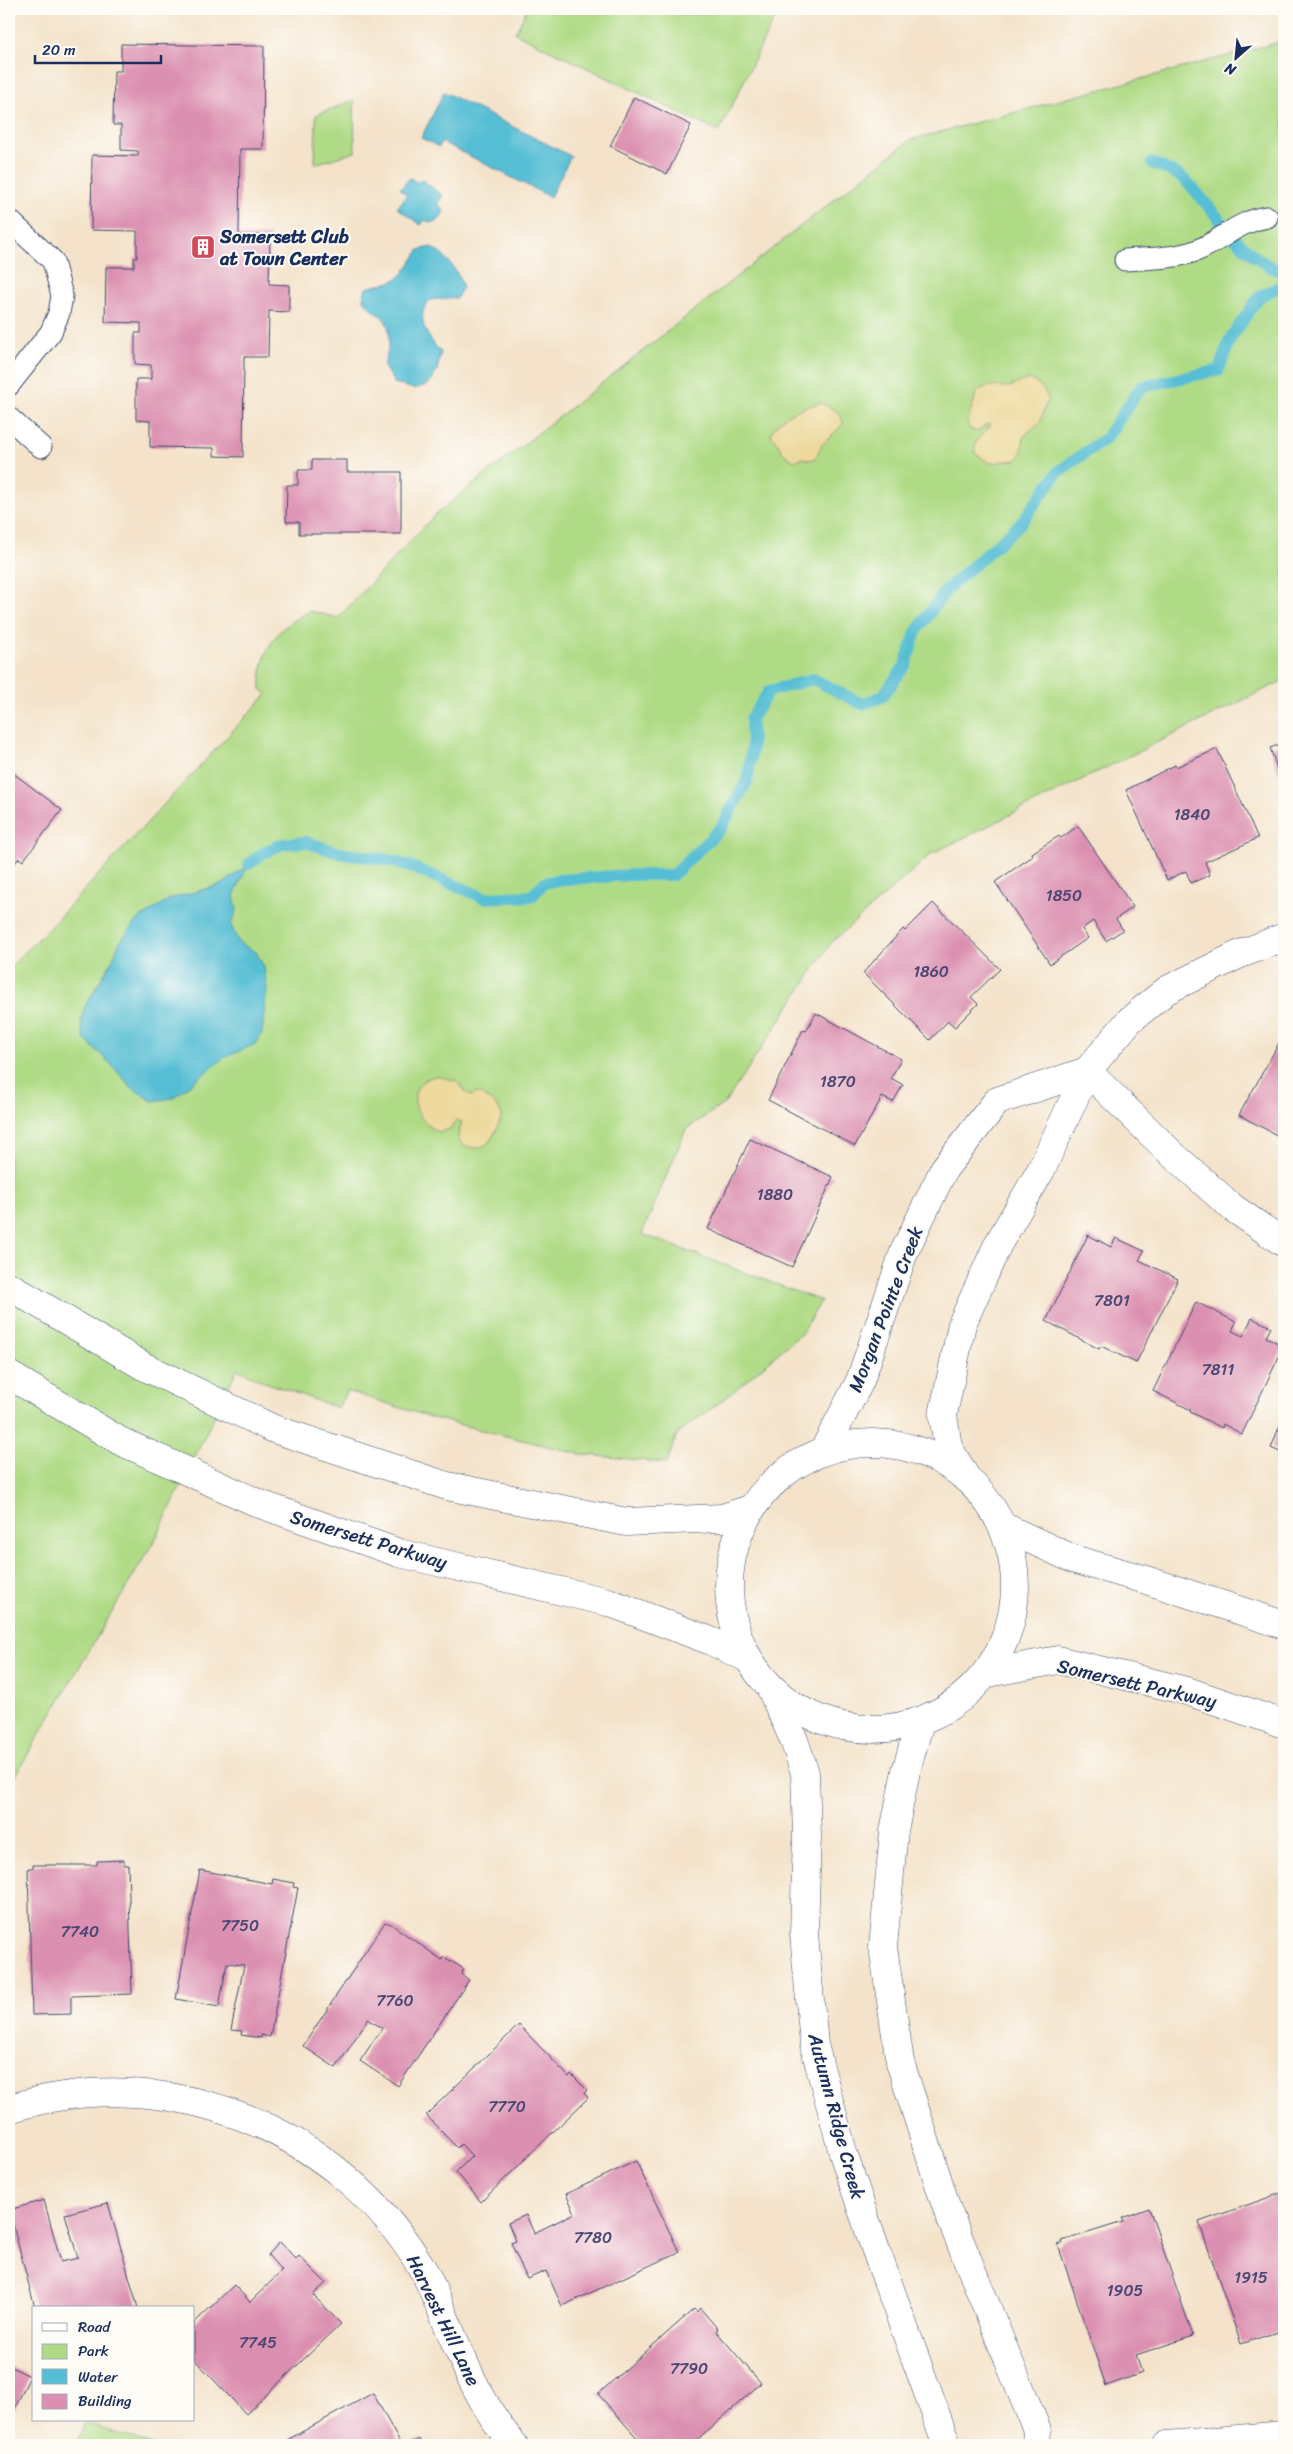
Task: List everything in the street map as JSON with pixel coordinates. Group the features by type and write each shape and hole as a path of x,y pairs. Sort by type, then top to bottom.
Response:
{"street":[{"path":"967,1479 948,1447 943,1416 962,1324 998,1244 1041,1170 1088,1071 1130,1020 1167,990 1238,955 1284,936"},
{"path":"1088,1071 1173,1155 1233,1208 1284,1243"},
{"name":"Morgan Pointe Creek","path":"824,1450 860,1381 904,1252 944,1169 997,1101 1088,1071"},
{"path":"9,1286 143,1366 274,1429 447,1486 626,1522 722,1518 750,1509"},
{"name":"Somersett Parkway","path":"9,1375 120,1441 260,1504 399,1552 608,1602 711,1641 747,1658"},
{"path":"862,1442 900,1445 936,1457 967,1479 988,1501 1004,1527 1014,1564 1015,1602 1006,1639 988,1673 958,1702 920,1722 881,1730 841,1727 803,1713 771,1689 747,1658 732,1622 728,1584 734,1545 750,1509 782,1473 824,1450 862,1442"},
{"path":"1004,1527 1073,1559 1143,1579 1284,1625"},
{"name":"Somersett Parkway","path":"988,1673 1058,1660 1187,1691 1284,1724"},
{"name":"Autumn Ridge Creek","path":"771,1689 794,1740 805,1773 804,1934 814,2045 844,2156 947,2445"},
{"path":"920,1722 906,1770 894,1831 883,1947 900,2062 948,2212 1037,2430 1036,2445"},
{"name":"Harvest Hill Lane","path":"9,2109 67,2095 110,2092 147,2093 190,2100 231,2111 271,2128 309,2149 344,2175 375,2205 402,2238 423,2269 472,2381 514,2445"},
{"path":"1167,2445 1284,2435"}],"lane":[{"path":"1126,260 1175,257 1198,250 1242,224 1253,219 1267,217"},
{"path":"9,220 53,260 62,296 59,313 51,332 9,384"},
{"path":"9,418 41,447"}],"green space":[{"path":"527,9 779,9 719,132 515,33"},
{"path":"1284,41 1284,680 931,854 832,942 725,1103 686,1129 642,1234 821,1301 802,1333 727,1397 677,1434 667,1463 579,1454 433,1418 347,1391 338,1408 262,1381 237,1369 157,1536 9,1786 9,968 50,927 267,694 261,689 263,663 272,641 280,632 299,617 311,611 338,618 436,514 910,140"},
{"path":"354,100 355,152 315,164 316,115"},
{"path":"85,2423 153,2445 75,2445"}],"sand":[{"path":"1031,379 1044,390 1048,398 1040,422 1024,436 1021,455 1016,460 989,463 975,453 975,444 991,426 987,424 977,432 970,429 967,423 977,391 993,386 1008,387"},
{"path":"820,403 838,413 843,424 822,445 815,458 810,460 803,458 794,461 784,454 771,434 780,421 791,413"},
{"path":"437,1076 456,1081 470,1096 478,1093 489,1099 501,1112 502,1116 492,1137 483,1146 477,1148 461,1144 458,1135 462,1122 456,1120 450,1129 439,1132 423,1120 415,1102 415,1093 419,1085 426,1079"}],"water":[{"path":"444,92 571,156 550,197 442,142 439,147 421,138"},
{"path":"410,178 418,183 421,179 443,196 438,203 444,211 439,220 430,223 425,220 421,225 397,208 407,195 400,189"},
{"path":"431,247 451,264 463,287 457,298 430,300 425,306 423,313 424,327 431,340 441,352 437,371 429,384 414,389 394,383 384,367 389,340 388,328 382,317 369,307 363,298 366,288 398,278 403,274 419,250"},
{"path":"249,864 234,895 237,910 231,925 239,943 256,952 264,967 267,989 262,1033 255,1044 224,1058 173,1098 152,1101 131,1087 110,1063 84,1039 81,1023 85,1006 113,959 119,943 137,920 170,899 223,884"}],"building":[{"name":"Somersett Club at Town Center","path":"121,44 264,46 263,149 240,149 239,235 270,235 269,284 289,285 289,312 269,311 268,357 244,357 243,457 214,456 214,448 150,447 150,421 136,420 136,379 151,379 151,365 135,364 135,333 141,333 141,323 105,322 106,267 134,267 134,258 137,258 137,231 91,230 92,155 138,156 138,151 121,150 121,125 113,125 114,71 121,71"},
{"path":"634,97 691,125 667,174 610,146"},
{"path":"312,460 347,460 347,472 401,472 401,534 299,534 299,522 286,522 287,485 298,485 298,470 312,470"},
{"path":"1284,743 1284,788 1270,748"},
{"path":"1217,749 1258,838 1205,862 1210,875 1191,883 1186,871 1167,880 1126,790 1175,765 1176,767"},
{"path":"9,770 62,810 23,861 19,858 9,871"},
{"path":"1078,826 1133,907 1116,919 1123,930 1106,941 1093,921 1082,929 1088,938 1050,964 995,882 1033,856 1032,853 1059,836 1061,838"},
{"path":"933,903 1000,969 971,997 978,1004 955,1027 948,1021 930,1040 863,973 903,929 905,931"},
{"path":"816,1013 901,1059 891,1078 903,1085 893,1102 882,1097 855,1146 768,1100 803,1030 806,1031"},
{"path":"1284,1034 1284,1139 1239,1115"},
{"path":"750,1139 833,1177 792,1267 708,1229"},
{"path":"1088,1235 1111,1247 1116,1238 1144,1251 1139,1260 1178,1279 1136,1363 1101,1346 1099,1349 1046,1321"},
{"path":"1196,1302 1236,1322 1232,1331 1243,1336 1252,1318 1271,1327 1266,1337 1284,1346 1242,1434 1223,1424 1222,1428 1153,1391"},
{"path":"1284,1415 1284,1454 1271,1448"},
{"path":"124,1860 124,1865 128,1865 132,1994 71,1996 71,2014 32,2015 28,1868 33,1868 33,1865 97,1865 97,1861"},
{"path":"200,1870 272,1884 273,1879 294,1883 293,1887 298,1888 270,2037 261,2035 261,2038 241,2035 242,2031 231,2030 244,1965 227,1963 219,2007 176,1999"},
{"path":"385,1922 391,1924 442,1960 444,1957 464,1969 461,1974 469,1980 398,2086 360,2061 382,2028 368,2019 336,2068 303,2046"},
{"path":"519,2025 569,2077 571,2074 587,2090 584,2093 588,2098 481,2202 456,2172 472,2156 461,2144 457,2148 426,2115"},
{"path":"636,2161 679,2252 562,2306 546,2271 527,2279 511,2243 516,2241 508,2223 526,2215 534,2233 575,2213 566,2194"},
{"path":"1284,2192 1284,2348 1277,2332 1241,2344 1199,2222"},
{"path":"44,2200 61,2262 78,2258 65,2214 108,2203 137,2306 34,2306 9,2210"},
{"path":"1149,2208 1193,2336 1136,2355 1142,2373 1106,2386 1058,2245 1063,2243 1062,2241 1123,2222 1122,2218"},
{"path":"280,2242 296,2259 299,2256 326,2283 313,2295 341,2324 246,2414 195,2360 195,2322 234,2285 250,2302 282,2271 268,2255"},
{"path":"700,2308 718,2329 716,2331 761,2383 692,2445 635,2445 640,2441 598,2394 694,2309 697,2312"},
{"path":"9,2366 30,2376 9,2421"},
{"path":"373,2393 401,2445 278,2445"},
{"path":"419,2439 423,2445 408,2445"}],"waterway":[{"path":"1152,163 1183,178 1242,245 1268,266 1284,273"},
{"path":"249,864 263,853 282,844 306,842 339,853 383,859 409,866 485,898 532,896 544,883 558,880 629,875 673,875 721,828 747,781 752,748 751,719 769,691 813,679 862,704 882,697 905,666 916,632 947,589 1020,524 1058,472 1106,438 1141,387 1219,370 1230,339 1259,297 1284,284"}],"place":[{"name":"Somersett Club at Town Center","path":"203,247"}]}
